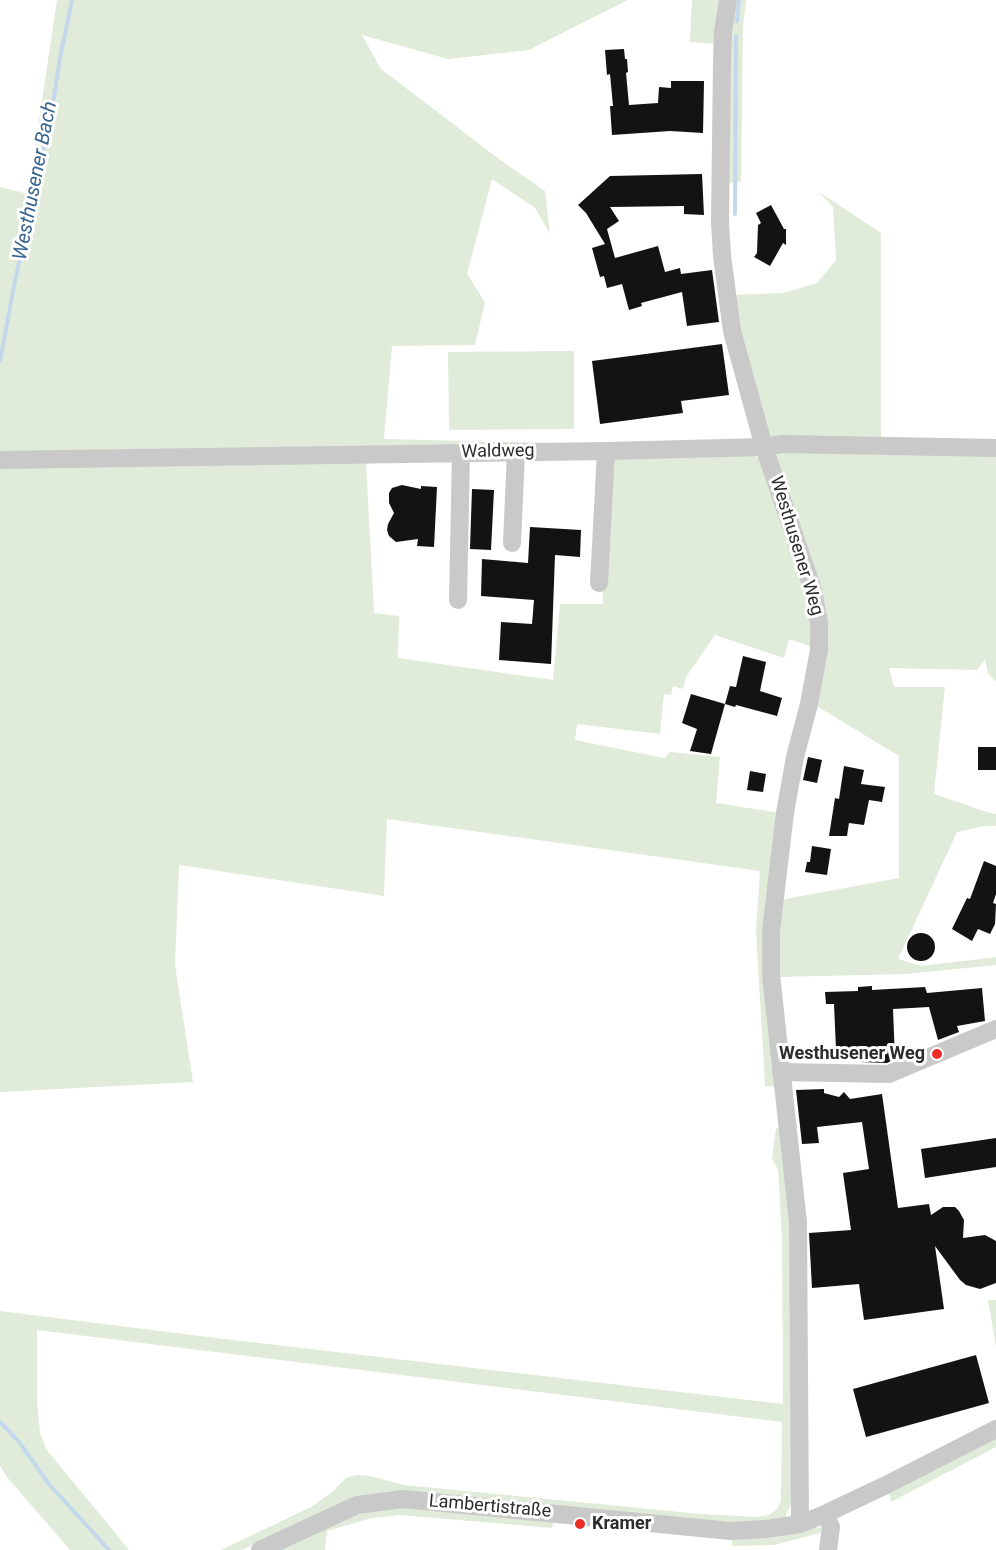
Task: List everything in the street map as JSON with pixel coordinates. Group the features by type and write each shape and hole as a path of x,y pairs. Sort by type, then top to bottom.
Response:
{"street":[{"name":"Westhusener Weg","path":"728,0 723,32 720,222 732,332 764,447 813,590 819,623 819,650 785,813 771,932 771,975 798,1222 800,1524"},
{"name":"Waldweg","path":"0,460 606,451 764,447 782,444 996,448"},
{"path":"599,583 606,451"},
{"path":"512,543 516,452"},
{"path":"458,600 461,453"},
{"path":"781,1072 889,1074 996,1029"},
{"name":"Lambertistraße","path":"260,1550 357,1505 403,1500 731,1531 800,1524 825,1515 996,1429"},
{"path":"825,1515 831,1527 828,1550"}],"green space":[{"path":"57,0 628,0 529,50 448,59 362,35 381,69 545,191 550,234 535,208 492,179 467,274 485,302 475,345 392,346 384,439 596,444 0,456 0,187 28,194"},
{"path":"692,0 722,0 719,44 690,42"},
{"path":"734,0 746,0 743,27 741,182 725,183 730,44"},
{"path":"819,192 881,233 881,441 769,440 731,295 783,293 817,283 836,260 833,207"},
{"path":"574,351 574,429 449,430 448,352"},
{"path":"996,451 996,682 988,673 985,659 977,670 889,668 894,687 945,687 934,794 996,814 996,826 984,826 957,832 898,959 921,966 996,957 996,965 906,974 778,977 780,900 899,878 899,756 815,705 824,650 775,452"},
{"path":"599,456 755,456 764,461 809,592 815,648 789,639 784,658 715,635 686,677 683,689 673,686 671,695 664,694 660,734 577,724 575,740 664,758 670,752 720,757 716,803 781,813 777,1087 765,1086 756,930 760,871 387,819 384,896 179,865 175,965 193,1082 0,1092 0,462 366,461 374,613 399,616 398,658 553,680 560,604 603,604"},
{"path":"776,1128 781,1128 792,1222 793,1500 785,1517 776,1521 756,1523 337,1505 242,1550 221,1550 311,1507 331,1493 346,1478 356,1475 370,1476 404,1485 701,1514 755,1517 769,1515 778,1508 781,1500 782,1422 37,1330 37,1401 40,1433 47,1450 129,1550 70,1550 0,1466 0,1311 783,1404 782,1237 778,1170 772,1159"},
{"path":"988,1300 996,1300 996,1347"},
{"path":"996,1436 996,1447 891,1502 889,1491"},
{"path":"402,1507 554,1520 552,1528 400,1515 372,1518 327,1531 325,1550 271,1550 316,1528 373,1509"},
{"path":"813,1526 821,1528 824,1532 774,1545 732,1546 732,1537 770,1538"}],"building":[{"path":"624,49 625,59 627,59 629,105 658,103 659,87 671,88 671,81 704,81 703,133 670,131 612,135 610,106 613,106 605,50"},
{"path":"702,174 704,215 684,214 684,206 610,207 619,221 607,229 615,258 658,246 665,272 680,268 681,274 712,270 719,322 687,326 682,292 641,303 642,306 629,310 622,284 607,288 604,276 600,277 592,248 605,244 586,213 578,205 610,176"},
{"path":"771,205 786,229 786,245 783,243 770,266 754,257 757,253 758,225 761,223 756,213"},
{"path":"722,344 729,395 681,401 683,413 600,424 592,361"},
{"path":"402,485 421,489 421,486 437,487 434,547 417,546 418,539 396,542 389,536 388,524 394,513 389,503 389,493 392,488"},
{"path":"472,489 494,490 491,550 470,549"},
{"path":"530,527 581,530 580,557 555,555 551,664 499,660 501,622 532,624 534,600 481,596 482,559 528,563"},
{"path":"743,656 766,662 760,691 782,698 777,716 725,704 730,686 736,687"},
{"path":"691,694 725,704 711,754 690,751 697,729 682,723"},
{"path":"978,747 996,747 996,770 978,770"},
{"path":"808,757 822,760 817,783 803,780"},
{"path":"844,766 864,770 861,784 885,787 882,802 869,800 864,825 849,823 847,836 829,836 835,798 839,799"},
{"path":"750,771 766,774 763,792 747,790"},
{"path":"812,846 831,849 827,875 805,872 807,862 810,862"},
{"path":"984,861 996,866 996,894 993,903 996,904 995,924 990,934 978,929 972,941 952,929 967,898 970,899"},
{"path":"921,933 931,937 935,947 931,957 921,961 911,957 907,947 911,937"},
{"path":"872,986 872,990 925,987 927,993 982,988 985,1021 957,1026 959,1032 938,1040 929,1007 893,1009 895,1059 887,1063 860,1062 860,1048 836,1050 834,1004 826,1004 825,992 858,991 858,987"},
{"path":"824,1089 824,1093 839,1097 844,1092 850,1099 882,1094 898,1208 929,1204 931,1215 943,1207 955,1207 964,1220 963,1238 985,1235 996,1241 996,1283 980,1289 966,1285 935,1246 944,1309 864,1320 859,1284 812,1288 809,1233 851,1230 843,1173 869,1169 862,1122 817,1127 819,1143 802,1144 796,1090"},
{"path":"996,1138 996,1167 925,1178 921,1149"},
{"path":"976,1355 989,1403 866,1437 853,1389"}],"waterway":[{"name":"Westhusener Bach","path":"0,361 51,116 72,0"},
{"path":"737,21 739,0"},
{"path":"735,214 736,36"},
{"name":"Westhusener Bach","path":"0,1422 19,1442 49,1484 109,1550"}],"place":[{"name":"Westhusener Weg","path":"937,1054"},
{"name":"Kramer","path":"580,1524"}]}
